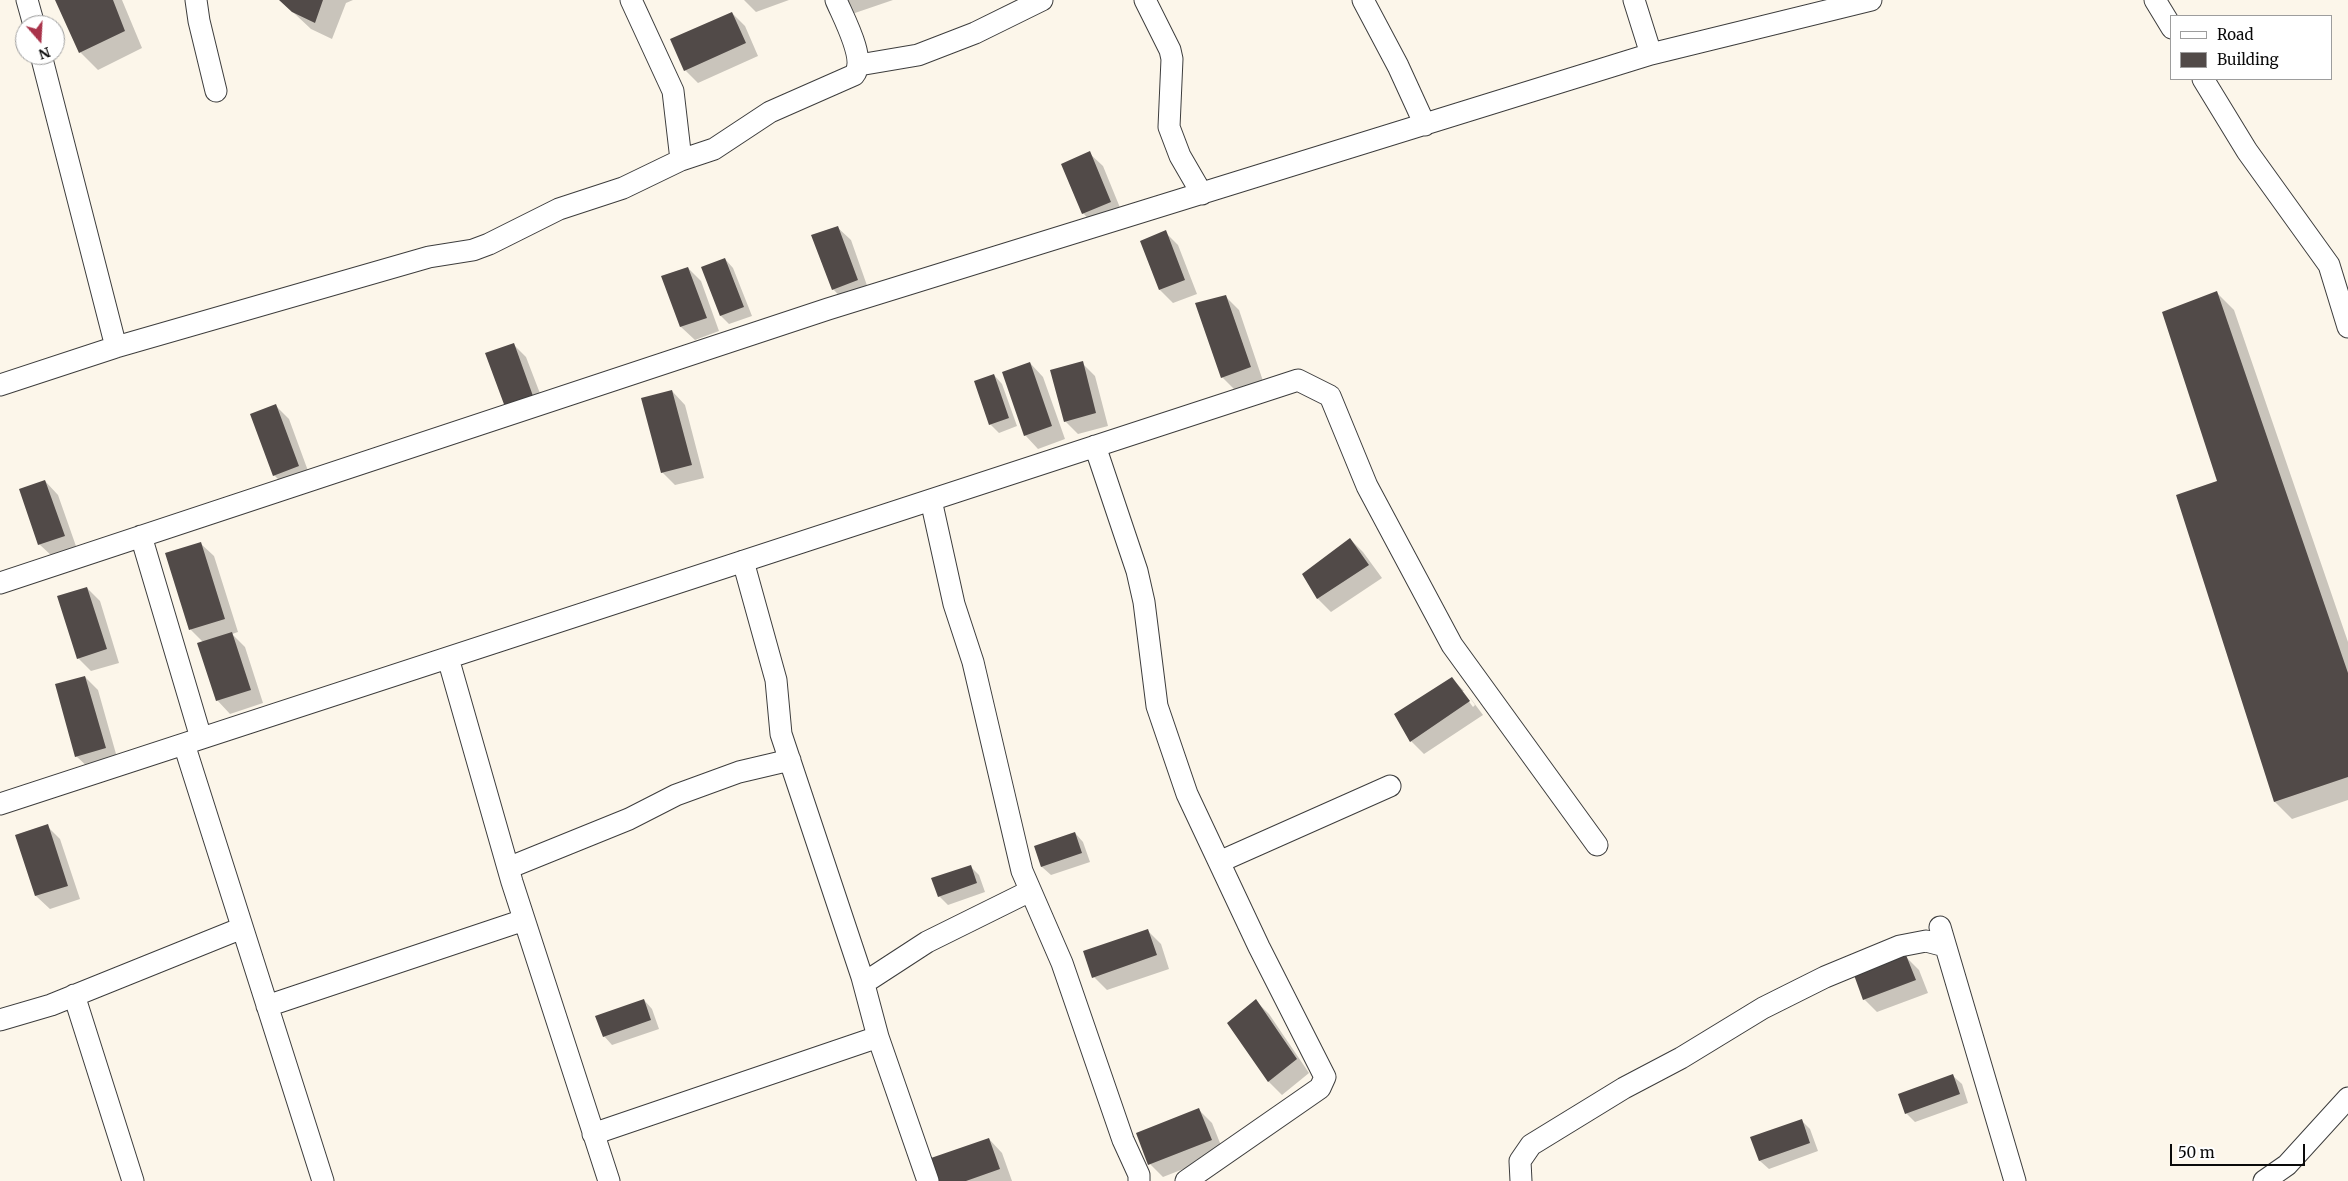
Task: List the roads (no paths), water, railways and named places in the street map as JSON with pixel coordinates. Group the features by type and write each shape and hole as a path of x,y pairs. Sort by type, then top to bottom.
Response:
{"street":[{"path":"27,0 31,15"},
{"path":"196,0 198,22 216,91"},
{"path":"631,0 673,91 681,160"},
{"path":"0,385 116,347 428,257 472,250 489,244 559,209 624,188 681,160 714,149 770,112 854,75 859,65 858,55 836,0"},
{"path":"859,65 918,55 975,33 1042,0"},
{"path":"1145,0 1170,50 1172,59 1169,127 1180,156 1202,194"},
{"path":"1363,0 1398,66 1425,125"},
{"path":"1634,0 1651,54"},
{"path":"2155,0 2170,25"},
{"path":"0,583 828,309 1651,54 1865,1"},
{"path":"44,65 116,347"},
{"path":"2204,80 2247,151 2329,265 2348,327"},
{"path":"0,804 1298,380 1330,396 1367,486 1452,645 1597,845"},
{"path":"1095,446 1137,571 1144,602 1157,706 1187,794 1259,947 1325,1077 1320,1088 1186,1181"},
{"path":"931,500 954,604 973,662 1022,871 1062,963 1123,1140 1139,1175 1139,1181"},
{"path":"141,536 192,741 242,928 323,1181"},
{"path":"743,561 776,680 781,734 864,983 878,1038 928,1181"},
{"path":"448,658 508,868 593,1134 604,1179"},
{"path":"508,868 629,819 676,795 738,772 790,760"},
{"path":"1219,862 1390,786"},
{"path":"864,983 927,942 1030,891"},
{"path":"267,1006 524,920"},
{"path":"0,1020 51,1005 242,928"},
{"path":"1521,1181 1520,1161 1531,1145 1624,1088 1681,1058 1763,1008 1825,977 1900,946 1943,937 2015,1181"},
{"path":"74,995 133,1181"},
{"path":"593,1134 878,1038"},
{"path":"2264,1181 2287,1165 2348,1098"}]}
